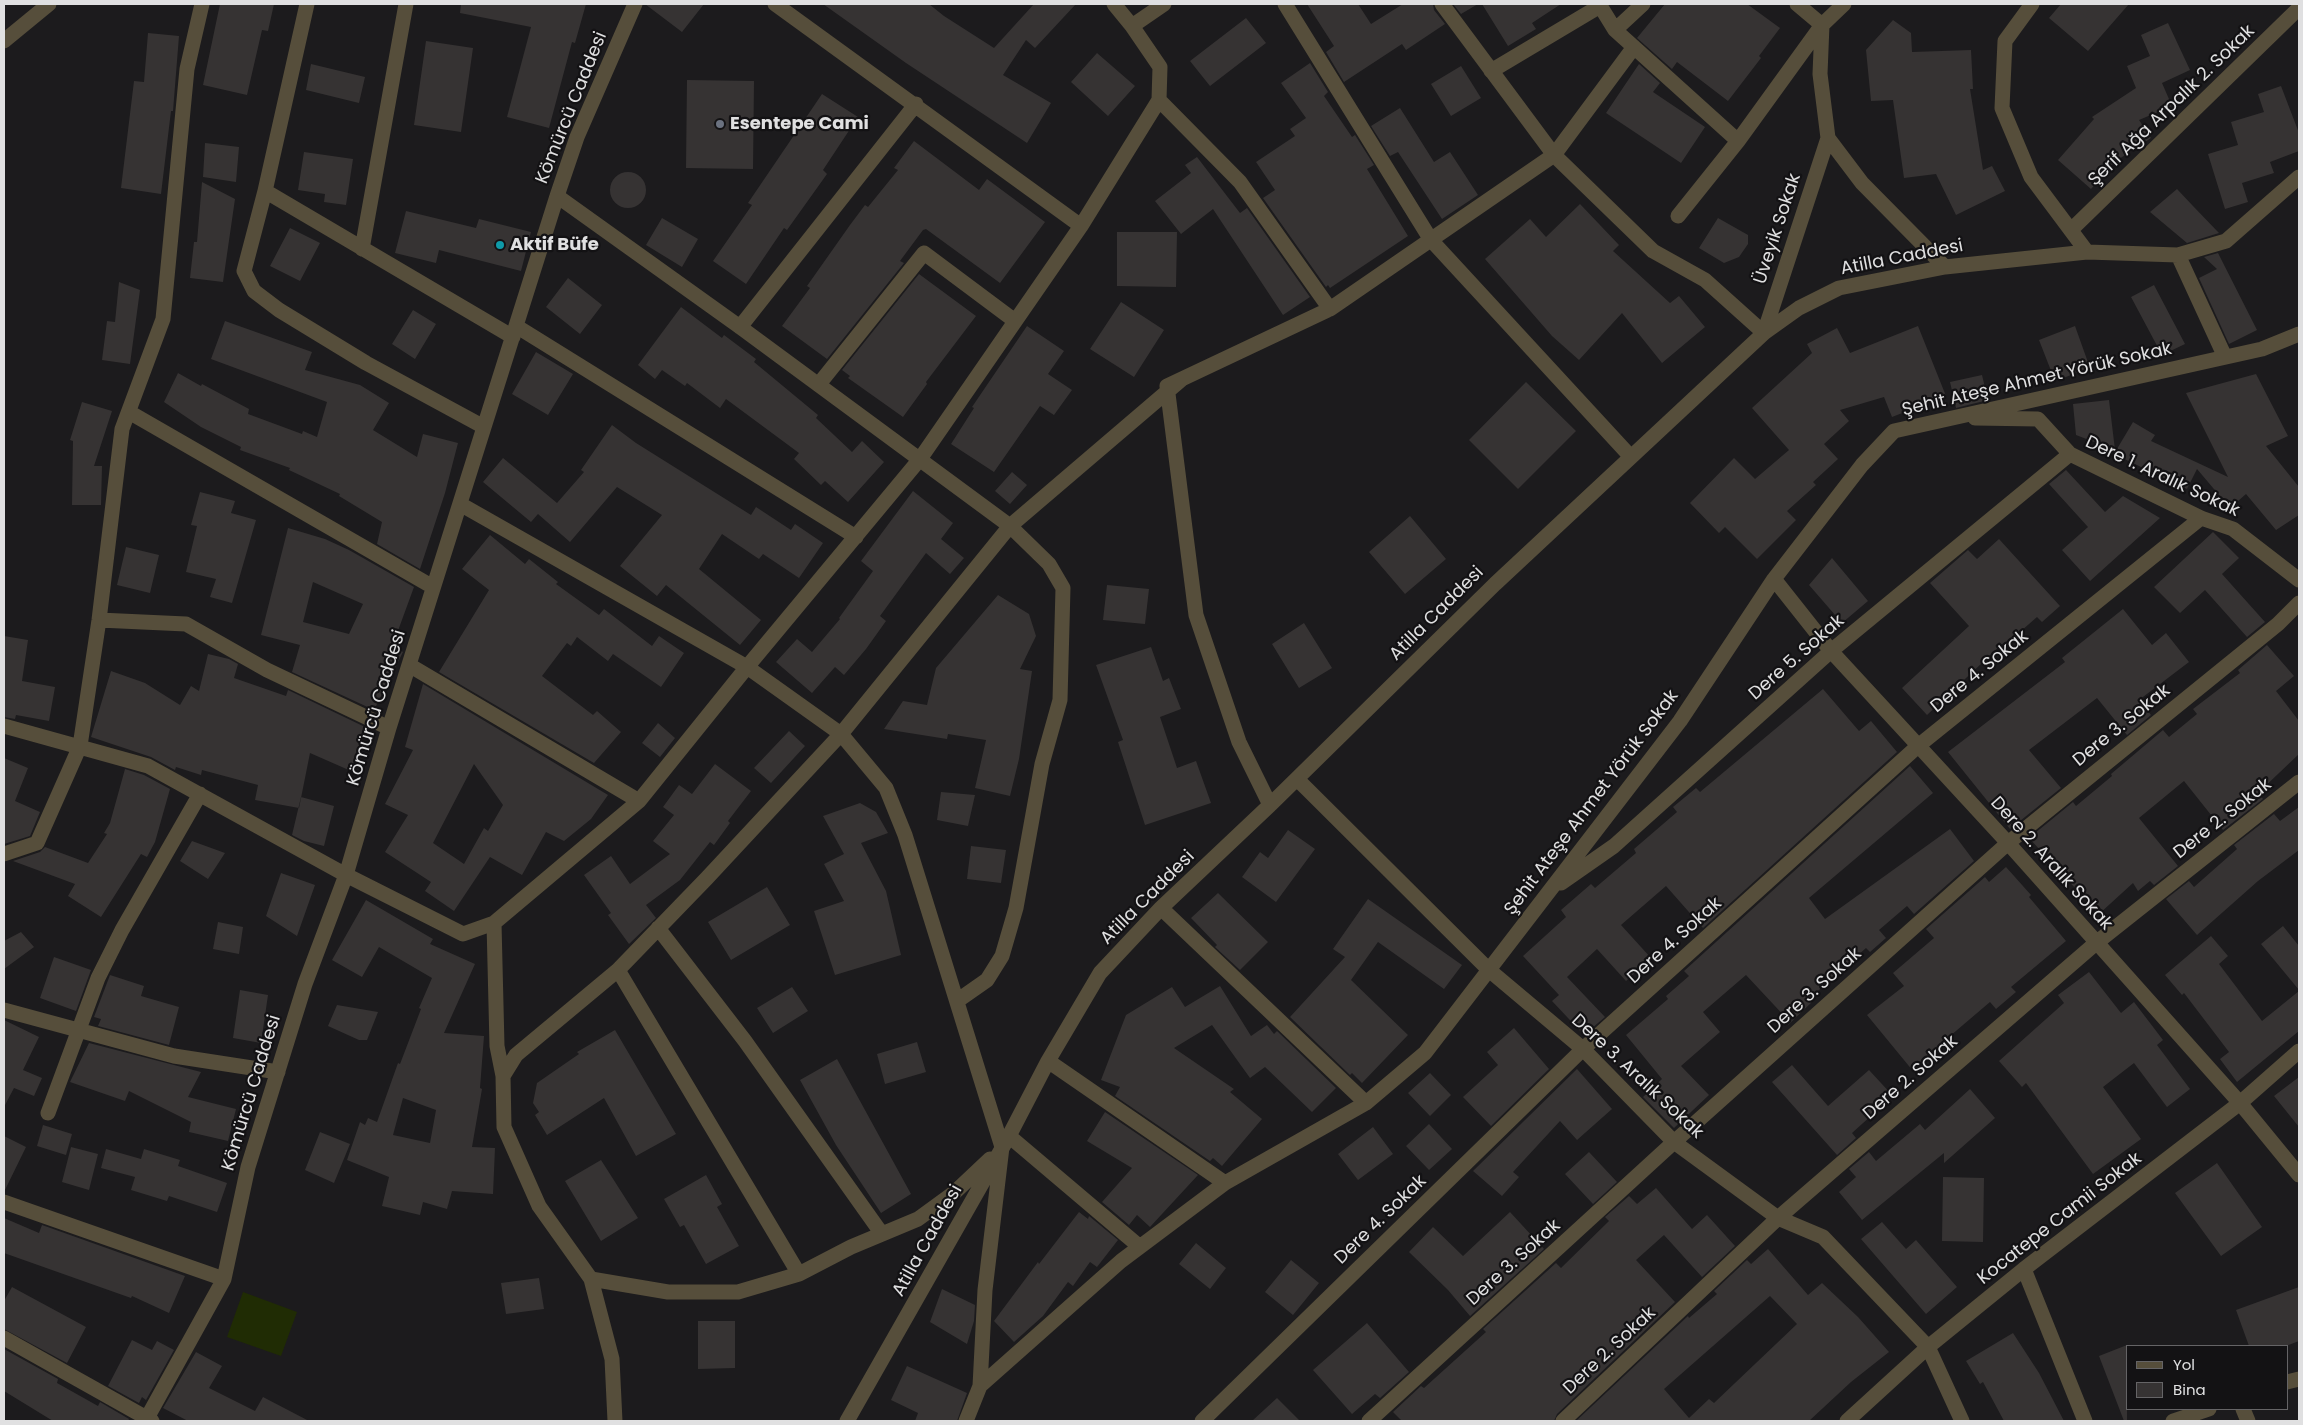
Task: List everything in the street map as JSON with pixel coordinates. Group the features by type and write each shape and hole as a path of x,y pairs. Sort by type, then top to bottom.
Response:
{"street":[{"path":"4,40 49,4"},
{"path":"4,854 37,843 80,746 99,620 122,430 163,319 187,69 202,4"},
{"path":"307,4 266,191 244,271 254,291 279,310 366,364 484,427"},
{"path":"362,249 406,4"},
{"name":"Kömürcü Caddesi","path":"150,1420 224,1279 248,1167 305,984 346,875 389,728 576,137 635,4"},
{"path":"775,4 916,104 1081,226"},
{"path":"4,726 148,766 346,875 463,934 494,923 639,801 747,667 920,459 1081,226 1159,100 1160,67 1132,26 1114,4"},
{"path":"1132,26 1164,4"},
{"path":"1285,4 1431,240 1631,457"},
{"path":"1442,4 1554,156 1653,251 1705,280 1764,332"},
{"path":"1615,30 1643,4"},
{"path":"1797,4 1822,25"},
{"path":"1678,216 1738,141 1822,25 1844,4"},
{"path":"2032,4 2005,41 2002,108 2031,177 2087,252"},
{"path":"1491,71 1600,5 1615,30 1738,141"},
{"name":"Şerif Ağa Arpalık 2. Sokak","path":"2071,230 2299,8"},
{"name":"Üveyik Sokak","path":"1764,332 1828,138 1820,74 1822,25"},
{"path":"1270,805 1239,742 1196,615 1167,386 1330,309 1554,156 1634,47"},
{"path":"1159,100 1240,182 1330,309"},
{"path":"740,327 916,104"},
{"path":"1828,138 1862,182 1945,267"},
{"name":"Atilla Caddesi","path":"847,1421 1005,1142 1048,1061 1100,973 1161,908 1297,779 1495,584 1764,332 1799,308 1839,288 1945,267 2087,252 2178,255 2226,241 2299,177"},
{"path":"266,191 362,249 514,331 856,537"},
{"path":"557,196 819,384 1010,526 1049,564 1063,588 1060,700 1042,764 1016,908 1002,956 987,980 957,1001"},
{"path":"819,384 924,253 1015,321"},
{"path":"2178,255 2224,357"},
{"name":"Şehit Ateşe Ahmet Yörük Sokak","path":"966,1421 980,1386 1121,1261 1225,1183 1366,1103 1425,1053 1680,721 1774,578 1862,465 1894,431 2262,350 2299,334"},
{"path":"503,1076 516,1055 618,970 841,734 1010,526 1168,391"},
{"path":"130,412 433,587"},
{"name":"Dere 1. Aralık Sokak","path":"1949,418 2038,419 2070,454 2201,518 2233,529 2299,580"},
{"name":"Dere 5. Sokak","path":"1550,891 1614,846 1831,651 2070,454"},
{"path":"460,504 747,667 841,734 886,788 905,835 957,1001 1005,1142 986,1290 980,1386"},
{"name":"Dere 4. Sokak","path":"1202,1421 1583,1050 1918,746 2201,518"},
{"name":"Dere 2. Aralık Sokak","path":"1774,578 1831,651 2008,843 2240,1103 2299,1175"},
{"name":"Dere 3. Sokak","path":"1369,1421 1674,1142 2008,843 2278,624 2299,604"},
{"path":"99,620 186,624 266,670 389,728"},
{"path":"409,665 639,801"},
{"name":"Dere 3. Aralık Sokak","path":"1297,779 1489,970 1583,1050 1674,1142 1778,1218 1823,1237 1928,1347 1962,1421"},
{"name":"Dere 2. Sokak","path":"1563,1421 1778,1218 2096,943 2299,782"},
{"path":"48,1113 80,1031 98,978 122,930 200,794"},
{"path":"1161,908 1366,1103"},
{"path":"494,923 497,1046 503,1076 504,1127 539,1206 591,1278 612,1359 615,1421"},
{"path":"658,928 745,1041 882,1234"},
{"path":"618,970 798,1274"},
{"path":"4,1010 174,1056 278,1072"},
{"name":"Kocatepe Camii Sokak","path":"1847,1421 1928,1347 2024,1269 2240,1103 2299,1051"},
{"path":"1048,1061 1225,1183"},
{"path":"591,1278 668,1292 738,1292 798,1274 851,1247 918,1219 956,1192 1005,1142"},
{"path":"1005,1142 1140,1247"},
{"path":"4,1202 224,1279"},
{"path":"2024,1269 2084,1421"},
{"path":"4,1338 150,1420"},
{"path":"2173,1421 2206,1410"}],"green space":[{"path":"243,1292 297,1312 281,1356 227,1337"}],"building":[{"path":"220,4 274,4 268,31 262,30 247,95 203,85"},
{"path":"461,4 586,4 575,43 572,42 549,128 507,117 531,27 460,13"},
{"path":"645,4 704,4 682,32"},
{"path":"823,4 929,4 944,16 994,48 1034,4 1076,4 1035,48 1026,40 1003,75 1051,103 1027,143 906,63"},
{"path":"1307,4 1358,4 1371,24 1403,4 1433,4 1434,10 1445,24 1406,50 1402,44 1344,82 1326,52 1334,46"},
{"path":"1453,4 1478,4 1461,14"},
{"path":"1482,4 1561,4 1532,23 1536,29 1508,46"},
{"path":"1665,4 1747,4 1780,28 1759,56 1761,58 1728,101 1677,62 1672,69 1637,38"},
{"path":"2061,4 2129,4 2088,51 2049,18"},
{"path":"1246,18 1266,43 1210,86 1190,61"},
{"path":"1893,20 1911,33 1912,52 1971,50 1973,89 1970,89 1983,170 1992,166 2005,191 1956,215 1936,174 1904,178 1893,100 1871,101 1866,50"},
{"path":"2168,23 2190,70 2162,83 2172,106 2139,120 2151,138 2116,161 2091,189 2058,160 2094,119 2092,117 2136,88 2127,66 2150,56 2141,35"},
{"path":"148,33 179,36 173,111 171,111 161,194 121,188 134,81 144,82"},
{"path":"426,41 473,48 461,132 414,125"},
{"path":"1097,53 1135,86 1108,116 1071,82"},
{"path":"1310,63 1328,92 1324,96 1352,137 1355,135 1374,165 1367,169 1408,236 1330,288 1328,285 1326,287 1263,198 1275,190 1256,162 1295,136 1290,129 1306,118 1281,83"},
{"path":"311,64 365,77 359,103 306,90"},
{"path":"1639,64 1660,83 1653,92 1705,127 1681,163 1606,113"},
{"path":"1461,66 1481,98 1451,116 1431,84"},
{"name":"Esentepe Cami","path":"687,80 754,81 753,169 686,168"},
{"path":"2281,86 2299,133 2299,151 2270,162 2274,173 2242,183 2248,202 2225,209 2208,154 2238,145 2231,122 2264,112 2258,94"},
{"path":"822,94 858,117 823,170 827,174 787,230 784,228 746,284 713,261 752,205 748,203"},
{"path":"1400,108 1434,162 1450,152 1478,195 1442,219 1398,152 1390,156 1371,126"},
{"path":"914,141 979,190 987,179 1045,222 1000,283 926,229 923,230 900,261 904,263 827,359 782,326 810,288 807,286 850,225 865,205 868,207 898,170 894,168"},
{"path":"205,143 239,147 236,182 203,177"},
{"path":"304,152 353,159 346,205 324,202 325,194 298,190"},
{"path":"1197,157 1240,213 1247,208 1310,297 1283,315 1213,209 1181,234 1155,201 1191,173 1185,165"},
{"path":"628,172 635,173 641,177 645,183 645,197 641,203 635,207 628,208 621,207 615,203 611,197 610,190 611,183 615,177 621,173"},
{"path":"202,182 235,199 223,282 190,278 194,242 197,242"},
{"path":"2177,189 2219,233 2187,243 2150,212"},
{"path":"1580,204 1619,245 1613,251 1670,303 1679,296 1705,327 1662,363 1622,313 1579,360 1552,336 1485,259 1530,219 1546,237"},
{"path":"406,211 476,228 479,219 531,232 521,271 439,250 436,263 395,253"},
{"path":"662,218 698,239 682,267 646,245"},
{"path":"1718,218 1748,235 1748,244 1739,257 1724,263 1699,248"},
{"path":"290,228 320,243 300,281 270,266"},
{"path":"1117,232 1177,232 1176,287 1117,286"},
{"path":"2218,253 2257,330 2229,344 2199,278 2217,269 2204,257"},
{"path":"919,274 976,316 926,382 927,384 903,417 848,378 850,376 842,370"},
{"path":"568,278 602,305 580,334 546,307"},
{"path":"119,282 140,290 130,364 102,360 107,321 115,322"},
{"path":"2154,285 2185,344 2162,355 2131,297"},
{"path":"1121,302 1164,330 1134,377 1090,349"},
{"path":"681,307 722,338 724,335 756,359 754,362 818,415 816,418 852,452 862,441 884,462 848,502 825,481 821,485 794,459 799,453 726,399 720,408 687,383 685,386 662,370 655,379 638,365"},
{"path":"413,310 436,324 415,359 392,344"},
{"path":"225,321 312,352 305,370 360,385 389,403 373,430 417,457 423,434 458,443 445,493 420,569 377,544 382,522 339,496 340,494 289,470 290,468 240,450 241,447 201,427 164,402 178,373 249,409 248,414 302,434 303,431 317,437 327,402 211,359"},
{"path":"1027,326 1064,351 1048,374 1072,390 1054,415 1040,406 994,472 951,444 974,408 972,407"},
{"path":"1918,326 1946,396 1892,417 1884,397 1840,410 1849,421 1824,444 1838,459 1813,482 1816,485 1787,511 1796,520 1757,559 1725,527 1719,533 1690,503 1734,458 1755,479 1789,450 1752,408 1812,353 1807,344 1837,328 1850,353"},
{"path":"2075,326 2090,368 2055,381 2039,340"},
{"path":"536,352 573,374 548,415 512,394"},
{"path":"2256,374 2288,436 2266,446 2299,487 2299,515 2276,530 2246,494 2230,508 2197,469 2187,489 2114,454 2133,422 2155,435 2151,441 2228,477 2186,393"},
{"path":"1982,375 1988,400 1956,408 1950,382"},
{"path":"1526,382 1576,431 1518,489 1469,440"},
{"path":"2109,400 2115,450 2076,435 2073,404"},
{"path":"82,402 112,411 94,466 102,466 101,505 72,505 73,441 70,440"},
{"path":"612,425 636,443 751,515 756,507 791,530 795,524 823,543 799,578 763,554 759,559 722,534 699,569 761,620 740,645 666,585 657,596 620,566 662,515 617,487 570,542 538,514 531,522 483,482 503,458 557,503 584,472 581,470"},
{"path":"2066,470 2105,512 2123,496 2160,518 2090,581 2062,550 2088,527 2049,484"},
{"path":"1012,472 1027,485 1010,504 995,491"},
{"path":"913,491 953,523 941,539 964,558 950,574 926,553 880,616 886,621 866,649 844,675 835,667 812,693 776,662 797,639 812,652 840,619 873,571 861,561"},
{"path":"200,492 235,501 231,513 256,520 232,603 210,597 216,579 186,572 197,526 191,525"},
{"path":"1410,516 1446,559 1405,594 1369,552"},
{"path":"288,528 325,539 349,550 414,587 388,658 397,648 403,652 374,710 292,672 300,645 261,635","holes":["313,582 363,604 349,634 303,622"]},
{"path":"2213,532 2239,558 2222,574 2265,622 2247,637 2205,590 2180,613 2154,587"},
{"path":"490,535 525,564 529,559 558,582 556,584 599,615 604,609 652,646 659,636 684,653 661,687 613,654 608,661 577,637 571,646 567,643 542,676 593,715 597,711 621,732 594,763 439,672 489,590 462,569"},
{"path":"1999,539 2060,606 2042,622 2037,617 2004,646 2002,644 1927,715 1902,688 1969,626 1930,583 1968,550 1977,559"},
{"path":"126,547 159,555 150,593 117,585"},
{"path":"1832,558 1868,601 1842,623 1809,585"},
{"path":"1107,585 1149,589 1145,624 1103,620"},
{"path":"998,595 1029,614 1036,636 1020,669 1032,671 1019,759 1010,796 975,788 986,740 948,734 947,739 884,729 903,701 927,705 936,668"},
{"path":"2123,609 2152,645 2166,633 2189,662 2139,700 2151,715 2127,735 2097,698 2029,750 2061,788 2010,829 1948,752 2065,662 2062,658"},
{"path":"1304,623 1332,668 1299,688 1272,644"},
{"path":"4,636 28,640 22,681 55,687 49,721 16,715 15,719 4,717"},
{"path":"2267,645 2294,676 2276,691 2299,721 2299,754 2258,793 2263,799 2223,830 2184,781 2139,818 2178,866 2154,885 2150,881 2138,891 2133,883 2099,914 2029,838 2073,802 2076,806 2163,730 2169,737 2197,714 2193,709 2240,673 2238,670"},
{"path":"1151,647 1163,681 1169,678 1181,709 1160,717 1177,768 1196,761 1211,803 1145,825 1118,742 1123,740 1096,665"},
{"path":"208,654 229,659 238,664 234,678 286,696 288,690 365,727 351,771 310,753 299,808 255,800 258,785 202,770 201,775 176,767 175,770 151,757 91,737 111,671 145,683 180,705 191,686 199,691"},
{"path":"423,684 608,795 591,819 564,841 546,832 522,875 490,857 454,911 425,891 431,882 385,852 408,815 385,804 413,750 405,747","holes":["474,764 503,805 488,831 484,828 464,864 433,843"]},
{"path":"1823,689 1859,731 1871,721 1897,752 1703,928 1666,886 1621,925 1651,958 1626,981 1597,949 1567,977 1605,1017 1584,1035 1552,1001 1559,995 1523,956 1566,917 1561,910 1591,884 1595,888 1636,853 1634,849 1677,812 1673,807 1696,788 1700,792"},
{"path":"658,723 675,738 660,757 642,743"},
{"path":"789,731 805,746 771,783 754,768"},
{"path":"4,758 28,768 15,801 40,812 30,836 4,844"},
{"path":"715,764 751,791 728,821 730,823 714,845 710,842 680,880 646,905 656,918 629,944 608,915 611,913 584,875 611,856 630,884 670,854 653,841 674,815 663,807 679,785 692,794"},
{"path":"1910,766 1933,793 1809,898 1825,919 1950,829 1974,861 1914,914 1907,906 1879,930 1886,938 1870,952 1866,948 1810,998 1813,1001 1788,1025 1788,1020 1746,975 1703,1012 1720,1032 1681,1066 1709,1095 1674,1128 1643,1097 1662,1079 1626,1035 1668,999 1666,996 1689,976 1684,971"},
{"path":"125,769 144,775 170,789 155,842 147,857 141,854 101,917 68,896 75,884 13,861 40,852 45,847 88,863 107,834 104,833 110,823"},
{"path":"941,792 975,795 968,826 937,820"},
{"path":"301,797 334,806 324,846 304,841 292,835"},
{"path":"860,803 876,812 888,833 861,843 886,891 901,955 835,975 814,911 844,901 824,864 844,854 823,816"},
{"path":"2299,807 2299,850 2258,881 2197,935 2166,899 2189,881 2194,887 2237,849 2234,845 2274,814 2280,821"},
{"path":"1288,830 1315,849 1276,902 1242,877 1260,852 1268,858"},
{"path":"192,841 225,853 208,879 180,861"},
{"path":"971,846 1006,850 1001,883 967,879"},
{"path":"2006,867 2031,895 2029,897 2066,941 2011,987 2016,992 1996,1009 1990,1002 1943,1042 1945,1044 1913,1071 1867,1015 1904,986 1893,973 1934,938 1926,929 1985,877 1989,882"},
{"path":"281,873 315,885 297,936 266,916"},
{"path":"767,887 790,925 731,960 708,922"},
{"path":"1218,893 1268,942 1240,970 1215,947 1217,945 1191,918"},
{"path":"1368,899 1462,965 1444,989 1378,942 1351,980 1408,1035 1362,1083 1352,1073 1350,1075 1290,1017 1345,957 1333,949"},
{"path":"366,900 433,939 430,944 475,964 444,1033 484,1036 480,1088 482,1089 472,1147 495,1148 493,1194 452,1191 447,1209 423,1202 420,1215 382,1206 389,1177 347,1160 360,1122 365,1125 368,1118 377,1122 432,978 379,947 362,977 332,960","holes":["403,1098 436,1110 430,1143 393,1135"]},
{"path":"218,922 243,927 239,954 213,949"},
{"path":"2283,926 2299,946 2299,990 2261,944"},
{"path":"21,932 34,947 4,969 4,941"},
{"path":"2211,936 2228,956 2219,964 2262,1021 2299,991 2299,1031 2237,1082 2220,1059 2229,1052 2184,993 2182,995 2165,975"},
{"path":"54,957 91,970 76,1011 40,998"},
{"path":"2089,972 2121,1013 2134,1002 2163,1040 2157,1045 2190,1089 2167,1107 2134,1063 2103,1087 2141,1139 2093,1174 2026,1083 2022,1087 1999,1061 2064,1003 2058,995"},
{"path":"110,975 144,986 141,996 179,1007 169,1045 98,1026 101,1019 94,1017"},
{"path":"1220,986 1251,1036 1267,1025 1274,1034 1277,1031 1336,1088 1312,1112 1265,1067 1250,1078 1212,1025 1174,1048 1234,1089 1230,1092 1262,1119 1222,1166 1213,1158 1210,1161 1115,1096 1120,1087 1101,1080 1126,1015 1172,987 1185,1007"},
{"path":"792,987 808,1011 773,1033 757,1008"},
{"path":"240,990 268,995 261,1043 233,1038"},
{"path":"337,1005 378,1012 367,1040 359,1040 328,1026"},
{"path":"4,1020 39,1037 23,1070 42,1078 34,1096 14,1088 4,1107"},
{"path":"1514,1028 1549,1069 1491,1126 1463,1097 1498,1065 1487,1052"},
{"path":"615,1030 676,1134 636,1156 604,1098 547,1135 535,1115 539,1112 533,1103 537,1083 579,1054 577,1052"},
{"path":"917,1042 926,1072 885,1084 877,1054"},
{"path":"89,1043 201,1072 188,1097 236,1109 228,1141 189,1132 191,1122 129,1091 125,1101 70,1082"},
{"path":"837,1059 911,1194 881,1213 836,1145 800,1080"},
{"path":"1792,1065 1828,1106 1869,1070 1893,1096 1852,1133 1856,1138 1837,1155 1772,1082"},
{"path":"1577,1069 1612,1109 1577,1140 1560,1121 1513,1172 1519,1177 1502,1196 1473,1171"},
{"path":"1430,1073 1451,1095 1430,1116 1408,1093"},
{"path":"2299,1077 2299,1127 2274,1096"},
{"path":"1970,1089 1995,1118 1944,1163 1944,1153 1862,1220 1839,1192 1856,1177 1849,1169 1869,1152 1876,1161 1920,1124 1925,1130"},
{"path":"1105,1112 1198,1175 1150,1227 1137,1215 1129,1225 1102,1202 1132,1168 1087,1141"},
{"path":"1429,1124 1452,1149 1429,1170 1406,1146"},
{"path":"43,1125 72,1134 66,1155 37,1146"},
{"path":"1373,1127 1393,1154 1358,1180 1338,1154"},
{"path":"320,1132 350,1144 334,1183 305,1170"},
{"path":"4,1136 26,1147 4,1192"},
{"path":"71,1147 98,1154 89,1190 62,1182"},
{"path":"106,1149 141,1159 144,1149 180,1160 178,1166 227,1183 217,1212 169,1196 167,1201 131,1190 135,1177 101,1168"},
{"path":"1589,1152 1617,1182 1593,1204 1565,1174"},
{"path":"601,1160 638,1218 601,1241 565,1181"},
{"path":"2217,1163 2262,1227 2221,1256 2175,1193"},
{"path":"706,1175 722,1204 717,1207 739,1246 706,1264 684,1225 680,1227 664,1199"},
{"path":"1943,1177 1984,1178 1983,1242 1942,1241"},
{"path":"1656,1188 1692,1229 1707,1215 1735,1246 1702,1277 1664,1235 1636,1260 1675,1302 1557,1414 1554,1421 1402,1421 1393,1412 1421,1386 1424,1388 1486,1332 1483,1329 1556,1263 1561,1268 1609,1221 1605,1217 1629,1196 1637,1204"},
{"path":"1079,1212 1088,1219 1089,1216 1118,1240 1097,1267 1090,1262 1073,1286 1068,1282 1043,1316 1014,1342 994,1321 1038,1262 1039,1264"},
{"path":"1510,1212 1544,1249 1470,1316 1448,1290 1409,1252 1433,1227 1463,1256"},
{"path":"4,1218 39,1233 42,1225 185,1276 169,1313 132,1296 131,1298 4,1253"},
{"path":"1882,1222 1906,1249 1916,1240 1957,1287 1926,1314 1861,1239"},
{"path":"1196,1243 1226,1268 1210,1289 1179,1264"},
{"path":"1768,1249 1808,1295 1822,1283 1858,1317 1889,1352 1851,1382 1809,1421 1576,1421 1688,1316 1689,1318 1717,1294 1714,1291 1747,1260 1751,1264","holes":["1770,1296 1797,1324 1714,1403 1709,1399 1689,1418 1664,1389"]},
{"path":"1291,1260 1319,1283 1293,1315 1265,1292"},
{"path":"539,1278 544,1309 506,1314 501,1283"},
{"path":"12,1287 86,1327 67,1363 4,1329 4,1301"},
{"path":"2299,1287 2299,1341 2288,1345 2249,1345 2236,1310"},
{"path":"942,1289 975,1305 974,1321 967,1344 930,1322"},
{"path":"698,1321 735,1321 735,1368 698,1369"},
{"path":"1367,1323 1409,1372 1380,1398 1375,1394 1352,1414 1313,1370"},
{"path":"2013,1333 2039,1373 2064,1421 2004,1421 1983,1382 1980,1384 1966,1361"},
{"path":"132,1340 152,1350 157,1341 174,1350 146,1400 142,1397 139,1403 108,1386"},
{"path":"2126,1345 2127,1421 2124,1421 2099,1356"},
{"path":"4,1349 58,1379 57,1383 98,1406 100,1402 129,1419 128,1421 53,1421 4,1391"},
{"path":"196,1352 222,1366 209,1388 255,1411 263,1397 309,1421 188,1421 163,1408"},
{"path":"907,1366 967,1393 957,1421 915,1421 918,1413 891,1400"},
{"path":"1277,1398 1300,1421 1252,1421"}],"place":[{"name":"Esentepe Cami","path":"720,124"},
{"name":"Aktif Büfe","path":"500,245"}]}
